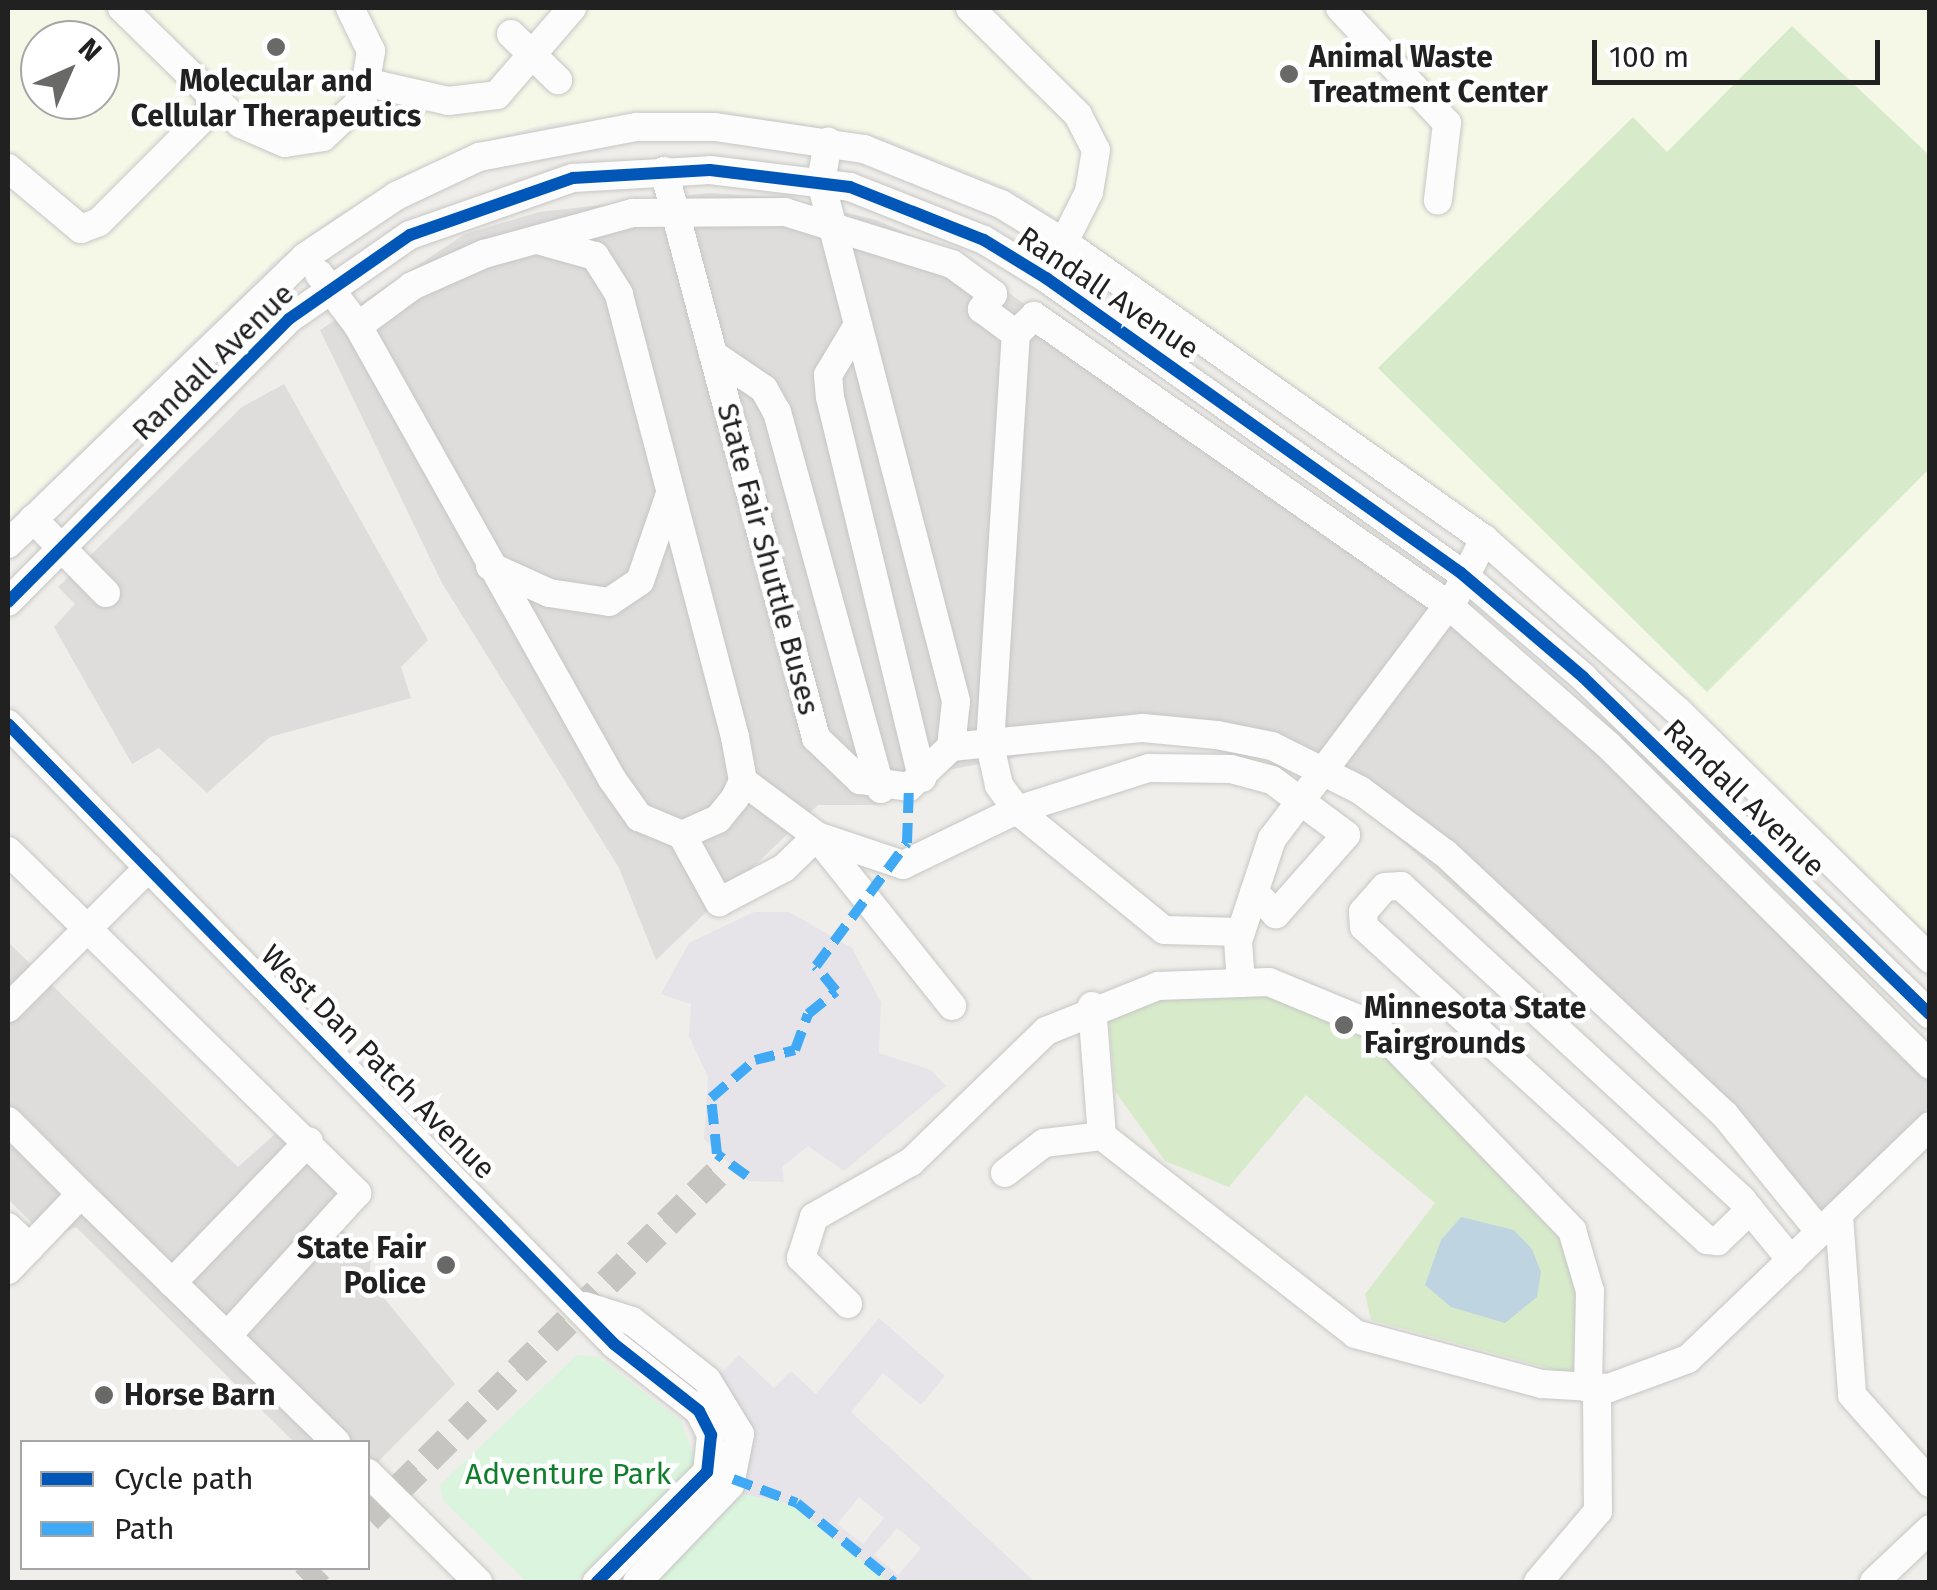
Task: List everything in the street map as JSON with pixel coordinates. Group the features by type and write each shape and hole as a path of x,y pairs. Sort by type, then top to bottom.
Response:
{"street":[{"path":"122,8 218,104 260,136 302,143 354,115 369,83 368,37 350,8"},
{"path":"369,83 479,100 497,95 572,8"},
{"path":"970,8 1091,132 1096,168 1066,243 1025,326 990,745 999,785 1016,810 1164,930 1241,932"},
{"path":"1340,8 1447,123 1438,200"},
{"path":"511,34 558,80"},
{"path":"8,168 81,229 99,222 218,104"},
{"name":"Randall Avenue","path":"8,544 305,258 432,179 479,158 637,127 828,142 934,174 1066,243 1484,539 1678,711 1930,959"},
{"path":"828,142 821,182 956,701 950,748 922,778 882,789"},
{"name":"Randall Avenue","path":"8,602 329,287 449,218 574,178 664,170 821,182 919,211 1049,280 1461,573 1650,740 1930,1016"},
{"name":"State Fair Shuttle Buses","path":"664,170 816,738 835,765 882,789"},
{"path":"432,179 449,218"},
{"path":"358,326 412,286 530,240 675,209 831,222 952,264 992,294"},
{"path":"530,240 575,244 608,267 671,492 744,781 816,836 952,1006"},
{"path":"305,258 358,326 488,565 621,792 639,816 682,835 719,902 765,882 816,836"},
{"path":"1016,260 982,308 1025,326 1447,604 1608,746 1930,1065"},
{"path":"858,324 828,375 830,398 922,778"},
{"name":"State Fair Shuttle Buses","path":"714,355 764,390 777,412 882,789"},
{"path":"488,565 550,593 609,602 646,571 671,492"},
{"path":"33,519 106,593"},
{"path":"1241,983 1241,932 1272,839 1447,604 1461,573 1484,539"},
{"name":"West Dan Patch Avenue","path":"8,724 585,1306 632,1321 707,1380 726,1434"},
{"path":"950,748 1144,728 1272,746 1322,770 1484,889 1726,1115 1829,1224 1852,1395 1930,1483"},
{"path":"816,836 903,865 1016,810 1149,768 1231,769 1304,796 1346,835 1276,914 1254,892"},
{"path":"682,835 718,820 744,781"},
{"path":"8,851 309,1141 357,1194 226,1336"},
{"path":"8,1008 150,867"},
{"path":"1750,1210 1718,1241 1707,1240 1364,927 1364,912 1385,887 1402,886 1750,1210 1790,1260"},
{"path":"848,1304 801,1258 814,1217 911,1162 1032,1044 1092,1006 1158,986 1241,983 1310,993 1375,1026 1548,1200 1584,1261 1598,1511 1538,1582"},
{"path":"1092,1006 1102,1136"},
{"path":"8,1121 334,1440"},
{"path":"1005,1173 1044,1143 1102,1136 1356,1334 1542,1384 1592,1388 1638,1382 1688,1360 1930,1126"},
{"path":"172,1283 309,1141"},
{"path":"8,1270 81,1194"},
{"path":"8,1227 40,1238"},
{"path":"597,1582 698,1484 726,1434"},
{"path":"637,1582 730,1485 726,1434"},
{"path":"370,1475 478,1582"},
{"path":"1874,1582 1930,1529"}],"shaded area":[{"path":"8,8 1929,8 1929,939 1642,658 1471,512 1021,193 882,137 723,111 551,123 481,142 338,214 271,264 8,521"},
{"path":"710,193 786,198 876,220 951,253 1472,614 1929,1056 1929,1106 1811,1224 1733,1134 1361,805 1258,750 1138,734 905,778 876,805 818,805 656,960 619,868 442,583 320,330 465,234 539,212"},
{"path":"284,384 428,640 401,667 411,698 270,737 207,793 159,748 132,764 54,627 75,604 58,587 242,407"},
{"path":"754,912 789,912 852,948 881,1002 879,1053 931,1070 946,1086 844,1171 808,1146 782,1167 784,1182 748,1181 704,1139 708,1077 689,1036 691,1004 661,994 689,943"},
{"path":"8,942 238,1167 283,1127 348,1190 342,1229 371,1259 369,1280 455,1384 370,1470 370,1440 292,1440 76,1227 8,1258 33,1224 8,1199"},
{"path":"879,1318 945,1376 921,1405 883,1373 851,1412 1035,1582 889,1582 791,1504 738,1493 744,1415 718,1376 739,1355 774,1388 791,1371 816,1394","holes":["859,1497 884,1518 863,1544 837,1524","897,1528 921,1548 898,1575 874,1555"]}],"green space":[{"path":"1792,26 1929,155 1929,469 1707,692 1378,368 1633,117 1667,152"},
{"path":"1239,993 1298,1001 1371,1037 1572,1251 1583,1346 1574,1375 1371,1320 1365,1294 1435,1203 1306,1095 1229,1187 1165,1161 1115,1091 1109,1020 1143,999"},
{"name":"Adventure Park","path":"577,1355 598,1357 681,1421 696,1463 575,1582 527,1582 443,1500 440,1485"},
{"path":"738,1493 791,1504 889,1582 651,1582"}],"water":[{"path":"1461,1217 1514,1230 1532,1249 1541,1272 1537,1297 1505,1323 1451,1307 1425,1285 1441,1240"}],"tunnel":[{"path":"370,1517 725,1166"},
{"path":"305,1582 317,1570"}],"marked path":[{"path":"747,1176 717,1154 711,1098 755,1060 795,1050 808,1014 836,991 816,966 907,843 909,787"},
{"path":"733,1479 797,1503 894,1582"}],"cycle path":[{"path":"8,602 289,319 410,235 573,178 710,170 850,187 984,240 1046,278 1461,573 1583,677 1930,1015"},
{"path":"8,724 614,1344 699,1411 711,1435 707,1472 597,1582"}],"place":[{"name":"Molecular and Cellular Therapeutics","path":"276,47"},
{"name":"Animal Waste Treatment Center","path":"1289,74"},
{"name":"Minnesota State Fairgrounds","path":"1344,1025"},
{"name":"State Fair Police","path":"446,1265"},
{"name":"Horse Barn","path":"104,1395"}]}
